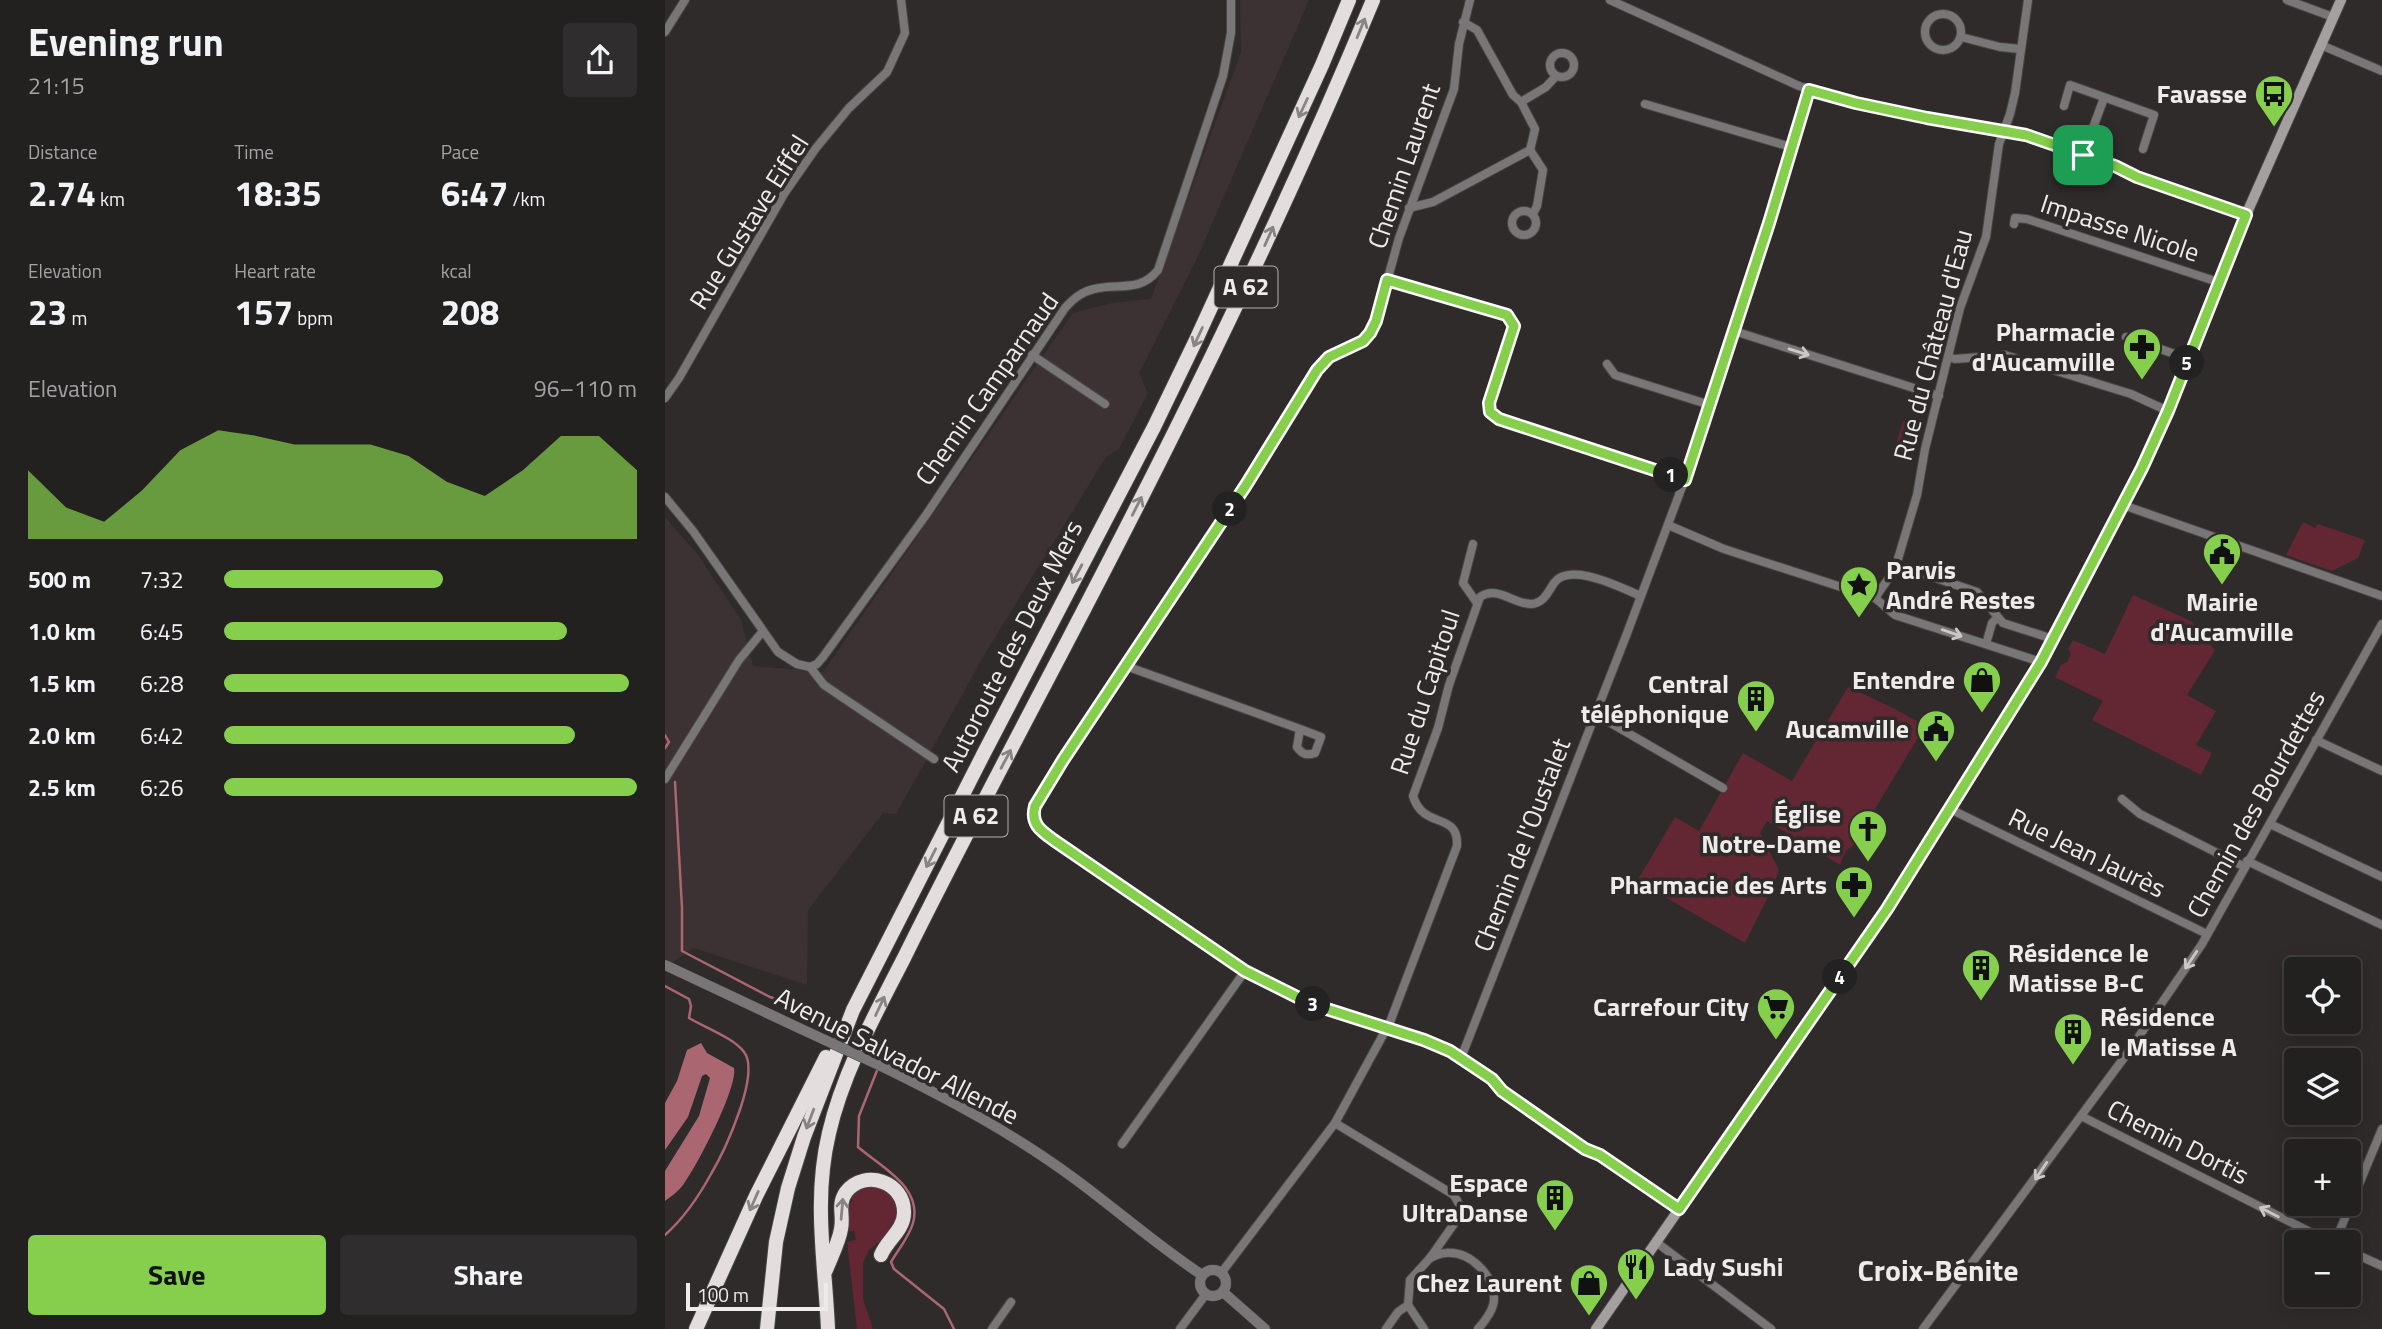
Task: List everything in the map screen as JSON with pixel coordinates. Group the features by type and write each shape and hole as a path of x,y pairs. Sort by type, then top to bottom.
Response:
{"highway":[{"name":"Autoroute des Deux Mers","path":"767,1329 776,1242 788,1188 804,1137 853,1010 1196,341 1294,128 1349,0"},
{"name":"Autoroute des Deux Mers","path":"830,1329 820,1226 824,1159 832,1121 852,1068 884,996 953,859 1217,351 1373,0"},
{"path":"696,1329 768,1172 814,1079 853,1010"},
{"path":"824,1274 842,1228 841,1200 848,1190 861,1181 874,1180 892,1186 904,1206 903,1221 886,1243 881,1255"}],"main road":[{"path":"1596,1329 1871,933 2041,662 2123,505 2168,411 2246,215 2341,0"}],"street":[{"path":"665,32 685,0"},
{"name":"Rue Gustave Eiffel","path":"665,398 784,194 816,148 849,108 887,72 905,33 901,0"},
{"name":"Chemin Camparnaud","path":"810,667 824,657 926,515 1065,307 1075,298 1096,288 1137,286 1157,271 1223,76 1231,33 1231,0"},
{"name":"Chemin Laurent","path":"1245,971 1038,828 1033,820 1035,806 1246,485 1317,370 1329,357 1363,341 1370,333 1376,321 1409,208 1454,89 1463,22 1470,0"},
{"path":"1610,0 1809,90 1927,118 2026,135 2246,215"},
{"name":"Rue du Château d'Eau","path":"1875,598 1895,569 1917,495 1925,449 1965,292 1986,237 1999,144 2015,93 2028,0"},
{"path":"2287,0 2333,17"},
{"path":"1945,13 1959,22 1961,37 1956,45 1941,51 1927,42 1926,26 1937,14 1945,13"},
{"path":"1463,22 1477,30 1535,129 1530,150 1543,170 1537,206 1532,214"},
{"path":"1961,37 2020,49"},
{"path":"2321,45 2382,71"},
{"path":"1521,102 1546,87 1556,76"},
{"path":"2064,106 2070,85 2154,115 2143,149"},
{"name":"Chemin de l'Oustalet","path":"1461,1058 1685,480 1809,90"},
{"path":"2083,155 2104,98"},
{"path":"1645,104 1791,148"},
{"path":"1409,208 1433,202 1530,150"},
{"name":"Impasse Nicole","path":"2014,224 2015,218 2027,219 2218,282"},
{"path":"1387,280 1507,315 1514,326 1489,403 1490,412 1499,419 1685,480"},
{"path":"1734,331 1939,396"},
{"path":"2126,337 2189,359"},
{"path":"1033,355 1105,404"},
{"path":"1948,357 1955,359 2005,355 2131,394 2168,411"},
{"path":"1607,364 1615,375 1710,405"},
{"path":"665,498 694,531 778,652 797,664 810,667 824,685 934,759"},
{"path":"2123,505 2382,596"},
{"path":"1668,525 1724,549 1875,598 1895,615 2041,662"},
{"path":"1473,544 1463,583 1477,603"},
{"path":"1895,569 1906,568 1977,592 2003,623 2053,639"},
{"name":"Rue du Capitoul","path":"1222,1272 1335,1123 1386,1028 1457,846 1457,837 1450,825 1421,813 1413,796 1480,597 1494,592 1534,604 1545,597 1559,578 1570,573 1582,574 1641,596"},
{"path":"1986,644 1992,623 1997,618"},
{"name":"Chemin des Bourdettes","path":"1923,1329 2081,1116 2207,934 2382,624"},
{"path":"665,779 739,660 762,631"},
{"path":"1126,666 1300,729"},
{"path":"1595,715 1723,788"},
{"path":"2316,740 2382,771"},
{"path":"2122,799 2140,814 2382,925"},
{"name":"Rue Jean Jaurès","path":"1950,809 2207,934"},
{"path":"2270,824 2382,877"},
{"name":"Avenue Salvador Allende","path":"665,965 936,1093 1027,1146 1074,1178 1202,1275"},
{"path":"1122,1144 1245,971 1311,1004 1424,1040 1461,1058 1492,1079 1502,1091 1585,1149 1600,1155 1679,1209"},
{"name":"Chemin Dortis","path":"2081,1116 2309,1230"},
{"path":"1335,1123 1454,1195 1460,1206 1456,1221 1430,1258 1410,1280 1408,1306 1424,1329"},
{"path":"2338,1230 2382,1129"},
{"path":"1656,1242 1771,1329"},
{"path":"1430,1258 1450,1252 1483,1269 1491,1282 1494,1300 1488,1317 1478,1329"},
{"path":"2361,1256 2382,1266"},
{"path":"1213,1269 1222,1272 1227,1284 1223,1292 1215,1296 1206,1294 1201,1287 1202,1275 1213,1269"},
{"path":"1223,1292 1265,1329"},
{"path":"1180,1329 1206,1294"},
{"path":"992,1329 1011,1302"},
{"path":"1386,1329 1398,1312 1408,1306"}],"shaded area":[{"path":"1240,0 1309,0 1198,256 1139,373 1148,393 1119,449 1106,457 983,657 896,814 883,813 808,910 807,985 694,948 671,963 665,960 665,517 698,555 741,620 753,666 823,672 1073,313 1112,303 1151,299 1241,52"},
{"path":"1903,421 1921,427 1910,460 1893,455"},
{"path":"2303,522 2315,528 2318,524 2365,540 2358,558 2332,571 2286,555"},
{"path":"2133,595 2191,621 2215,650 2187,695 2216,711 2196,745 2212,753 2201,775 2092,720 2103,701 2055,677 2071,654 2068,649 2073,640 2105,654"},
{"path":"1848,687 1925,726 1852,847 1846,850 1840,865 1767,821 1760,833 1779,870 1745,943 1637,881 1675,817 1699,831 1743,753 1792,781"},
{"path":"701,1043 707,1053 734,1068 734,1078 724,1108 699,1159 683,1185 665,1201 665,1171 699,1116 710,1078 706,1074 702,1076 688,1117 665,1150 665,1103 677,1081 687,1050"},
{"path":"873,1184 895,1195 899,1219 885,1237 869,1250 863,1263 863,1299 873,1329 857,1329 847,1242 856,1240 854,1231 846,1231 846,1202 851,1203 853,1200 849,1197 854,1191"}],"waterway":[{"path":"665,735 669,742 665,748"},
{"path":"675,782 682,951 770,997 826,1017"},
{"path":"665,986 689,999 689,1018 733,1042 744,1052 748,1063 748,1077 739,1113 724,1149 696,1198 665,1235"},
{"path":"880,1062 886,1047"},
{"path":"878,1068 859,1116 858,1147 898,1179 912,1199 914,1210 911,1228 891,1262 894,1269 944,1309 954,1329"}],"place":[{"name":"Favasse","path":"2274,128"},
{"name":"Pharmacie d'Aucamville","path":"2142,381"},
{"name":"Mairie d'Aucamville","path":"2222,586"},
{"name":"Parvis André Restes","path":"1859,619"},
{"name":"Entendre","path":"1982,714"},
{"name":"Central téléphonique","path":"1756,733"},
{"name":"Aucamville","path":"1936,763"},
{"name":"Église Notre-Dame","path":"1868,863"},
{"name":"Pharmacie des Arts","path":"1854,919"},
{"name":"Résidence le Matisse B-C","path":"1981,1002"},
{"name":"Carrefour City","path":"1776,1041"},
{"name":"Résidence le Matisse A","path":"2073,1066"},
{"name":"Espace UltraDanse","path":"1555,1232"},
{"name":"Lady Sushi","path":"1636,1301"},
{"name":"Chez Laurent","path":"1589,1317"}],"district":[{"name":"Croix-Bénite","path":"1938,1271"}],"route":[{"path":"1809,90 1927,118 2015,132 2083,155 2246,215 2168,411 2142,468 2041,662 1887,909 1679,1209 1600,1155 1585,1149 1450,1051 1311,1004 1245,971 1038,828 1033,820 1035,806 1063,760 1246,485 1317,370 1329,357 1363,341 1370,333 1387,280 1507,315 1514,326 1489,403 1490,412 1499,419 1685,480 1769,223 1809,90"}]}
